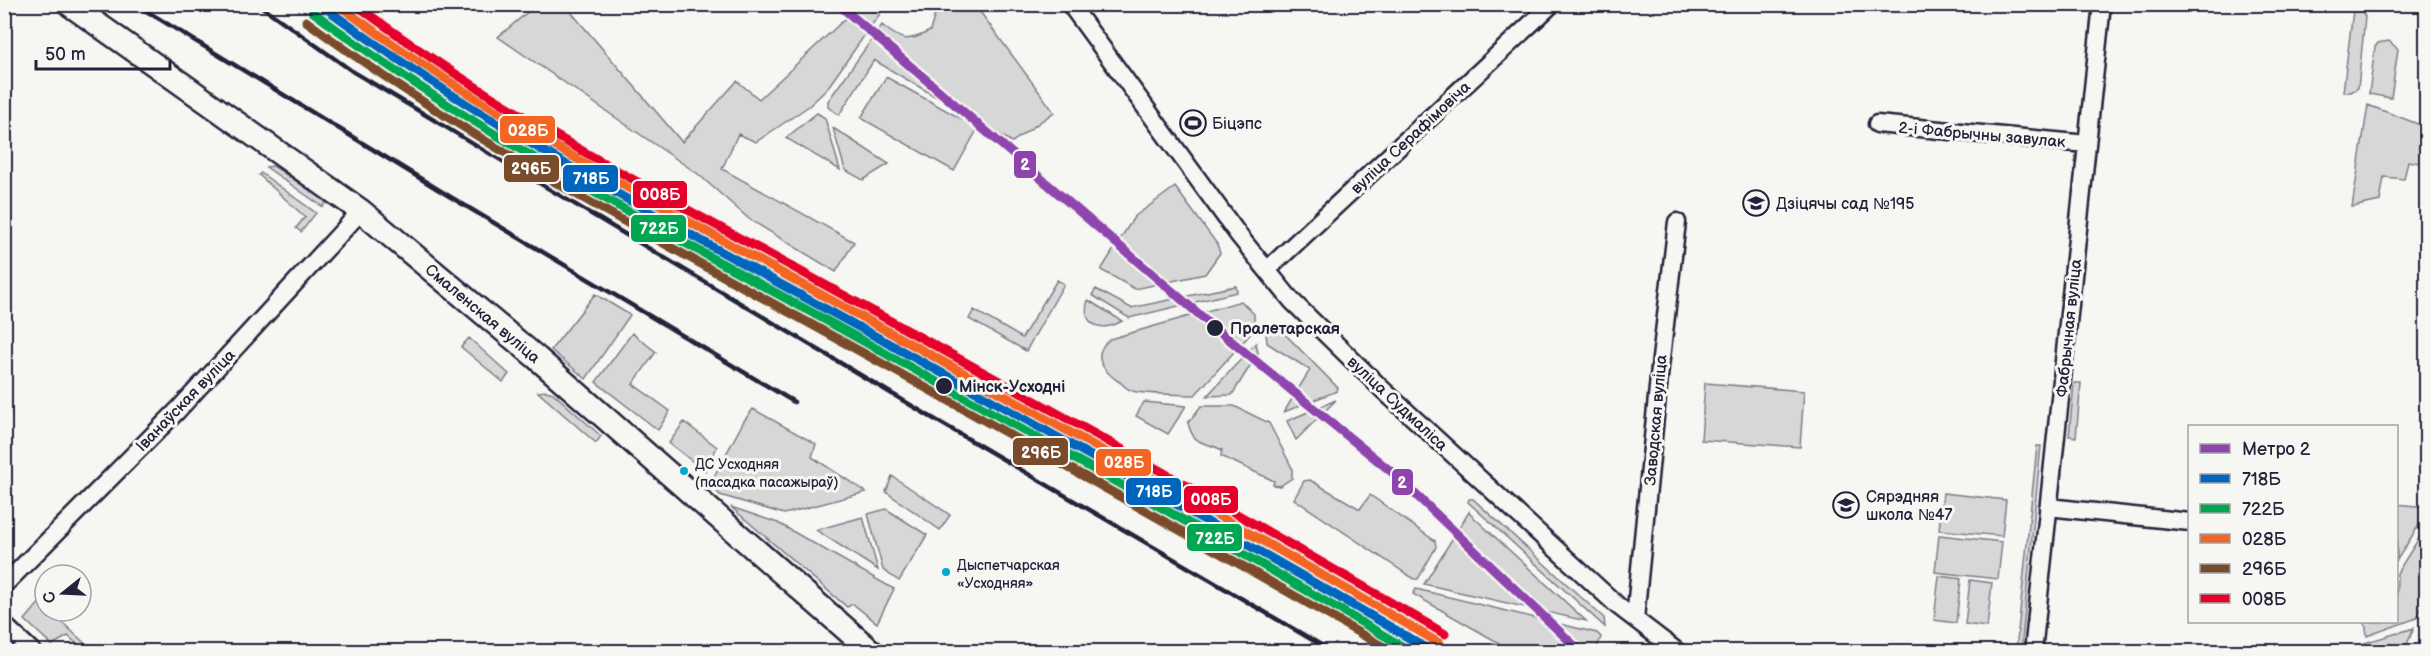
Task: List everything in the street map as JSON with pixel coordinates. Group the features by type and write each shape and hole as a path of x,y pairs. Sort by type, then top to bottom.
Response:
{"main road":[{"name":"Смаленская вуліца","path":"69,4 362,211 537,358 872,651"}],"street":[{"name":"вуліца Судмаліса","path":"1070,4 1240,237 1292,301 1383,390 1618,606 1678,651"},
{"name":"вуліца Серафімовіча","path":"1267,270 1552,4"},
{"name":"Фабрычная вуліца","path":"2033,651 2102,4"},
{"name":"2-і Фабрычны завулак","path":"1877,124 2087,144"},
{"name":"Іванаўская вуліца","path":"4,585 178,410 362,211"},
{"name":"Заводская вуліца","path":"1635,619 1659,367 1677,222"},
{"path":"2048,507 2188,522"},
{"path":"4,625 33,651"}],"shaded area":[{"path":"938,4 975,5 1054,112 1012,142 874,60 839,115 828,107 828,101 882,25 899,37 910,39 930,31"},
{"path":"536,5 565,5 682,142 737,81 759,99 860,5 886,5 826,90 809,106 756,142 738,134 722,169 854,242 836,272 749,219 698,174 498,37"},
{"path":"2353,10 2362,11 2365,17 2358,88 2351,92 2343,92"},
{"path":"2389,41 2398,49 2391,98 2369,94 2375,47 2378,43"},
{"path":"886,77 978,128 954,171 861,118"},
{"path":"2368,105 2426,127 2426,164 2408,161 2404,179 2384,177 2380,201 2352,207"},
{"path":"817,113 825,118 840,170 786,138"},
{"path":"833,128 889,164 863,180 845,170"},
{"path":"273,166 327,201 323,207 266,167"},
{"path":"261,173 316,213 301,232 296,228 305,217 259,175"},
{"path":"1175,187 1217,244 1220,253 1205,274 1135,289 1101,270 1134,217"},
{"path":"1057,280 1064,284 1026,351 969,319 974,310 1022,338"},
{"path":"1236,286 1237,292 1129,318 1092,295 1096,289 1131,308"},
{"path":"595,294 630,315 586,379 551,350"},
{"path":"1088,300 1122,321 1115,325 1095,325 1087,316"},
{"path":"1241,301 1254,314 1254,330 1195,395 1145,393 1131,390 1109,374 1101,363 1100,352 1110,339"},
{"path":"1273,327 1279,328 1338,388 1337,391 1284,412 1310,370 1267,343 1266,332"},
{"path":"632,333 656,352 633,384 670,411 658,430 596,382"},
{"path":"469,338 509,374 503,382 461,347"},
{"path":"1256,343 1258,353 1232,395 1207,396"},
{"path":"1705,383 1804,391 1800,447 1701,440"},
{"path":"2074,383 2081,383 2076,437 2069,436"},
{"path":"538,392 553,393 601,436 596,443"},
{"path":"1336,400 1296,440 1287,421"},
{"path":"1144,402 1186,406 1168,434 1136,416"},
{"path":"1201,406 1234,406 1269,423 1292,468 1292,478 1280,486 1273,485 1274,481 1221,456 1222,450 1197,440 1190,431 1188,423"},
{"path":"753,409 816,444 812,457 866,492 784,514 720,495 710,484 744,421"},
{"path":"684,422 717,447 705,471 669,443"},
{"path":"2037,446 2041,446 2021,651 2016,651"},
{"path":"892,476 950,515 940,530 886,492"},
{"path":"1310,480 1360,509 1370,495 1435,541 1436,547 1418,579 1414,579 1294,499 1304,481"},
{"path":"1943,493 2006,500 2002,536 1939,530"},
{"path":"1469,499 1473,499 1604,618 1605,627 1468,502"},
{"path":"2398,504 2426,507 2426,514 2398,558"},
{"path":"731,507 778,523 894,589 877,623 853,604 847,607"},
{"path":"886,509 927,535 899,581 883,570 868,514"},
{"path":"1469,513 1586,621 1424,584"},
{"path":"863,517 878,570 816,530"},
{"path":"2426,527 2426,598 2417,618 2367,636 2365,623 2398,623 2398,571"},
{"path":"1939,535 2002,542 1998,579 1935,572"},
{"path":"1939,576 1961,579 1956,623 1934,620"},
{"path":"1970,580 1992,583 1987,627 1965,624"},
{"path":"1416,589 1597,633 1601,637 1597,648 1591,651 1513,651 1413,594"},
{"path":"33,610 33,623 63,623 93,651 85,651 68,636 52,645 25,620"},
{"path":"2414,628 2404,651 2361,651 2364,643"}],"railway":[{"path":"135,4 449,196 794,402"},
{"path":"258,4 352,71 929,416 1333,652"}],"metro line":[{"name":"2","path":"838,4 1215,328 1393,473 1581,652"}],"transit line":[{"name":"718Б","path":"320,4 441,88 567,165 1130,478 1433,652"},
{"name":"028Б","path":"337,4 454,84 574,157 1131,466 1439,643"},
{"name":"008Б","path":"355,4 466,80 581,150 1132,455 1445,634"},
{"name":"722Б","path":"313,12 433,95 557,171 1113,480 1412,652"},
{"name":"296Б","path":"306,21 425,103 547,178 1096,483 1392,652"}],"place":[{"name":"Біцэпс","path":"1193,123"},
{"name":"Дзіцячы сад №195","path":"1756,203"},
{"name":"Пралетарская","path":"1215,328"},
{"name":"Мінск-Усходні","path":"944,386"},
{"name":"ДС Усходняя (пасадка пасажыраў)","path":"684,471"},
{"name":"Сярэдняя школа №47","path":"1846,505"},
{"name":"Дыспетчарская «Усходняя»","path":"946,572"}]}
